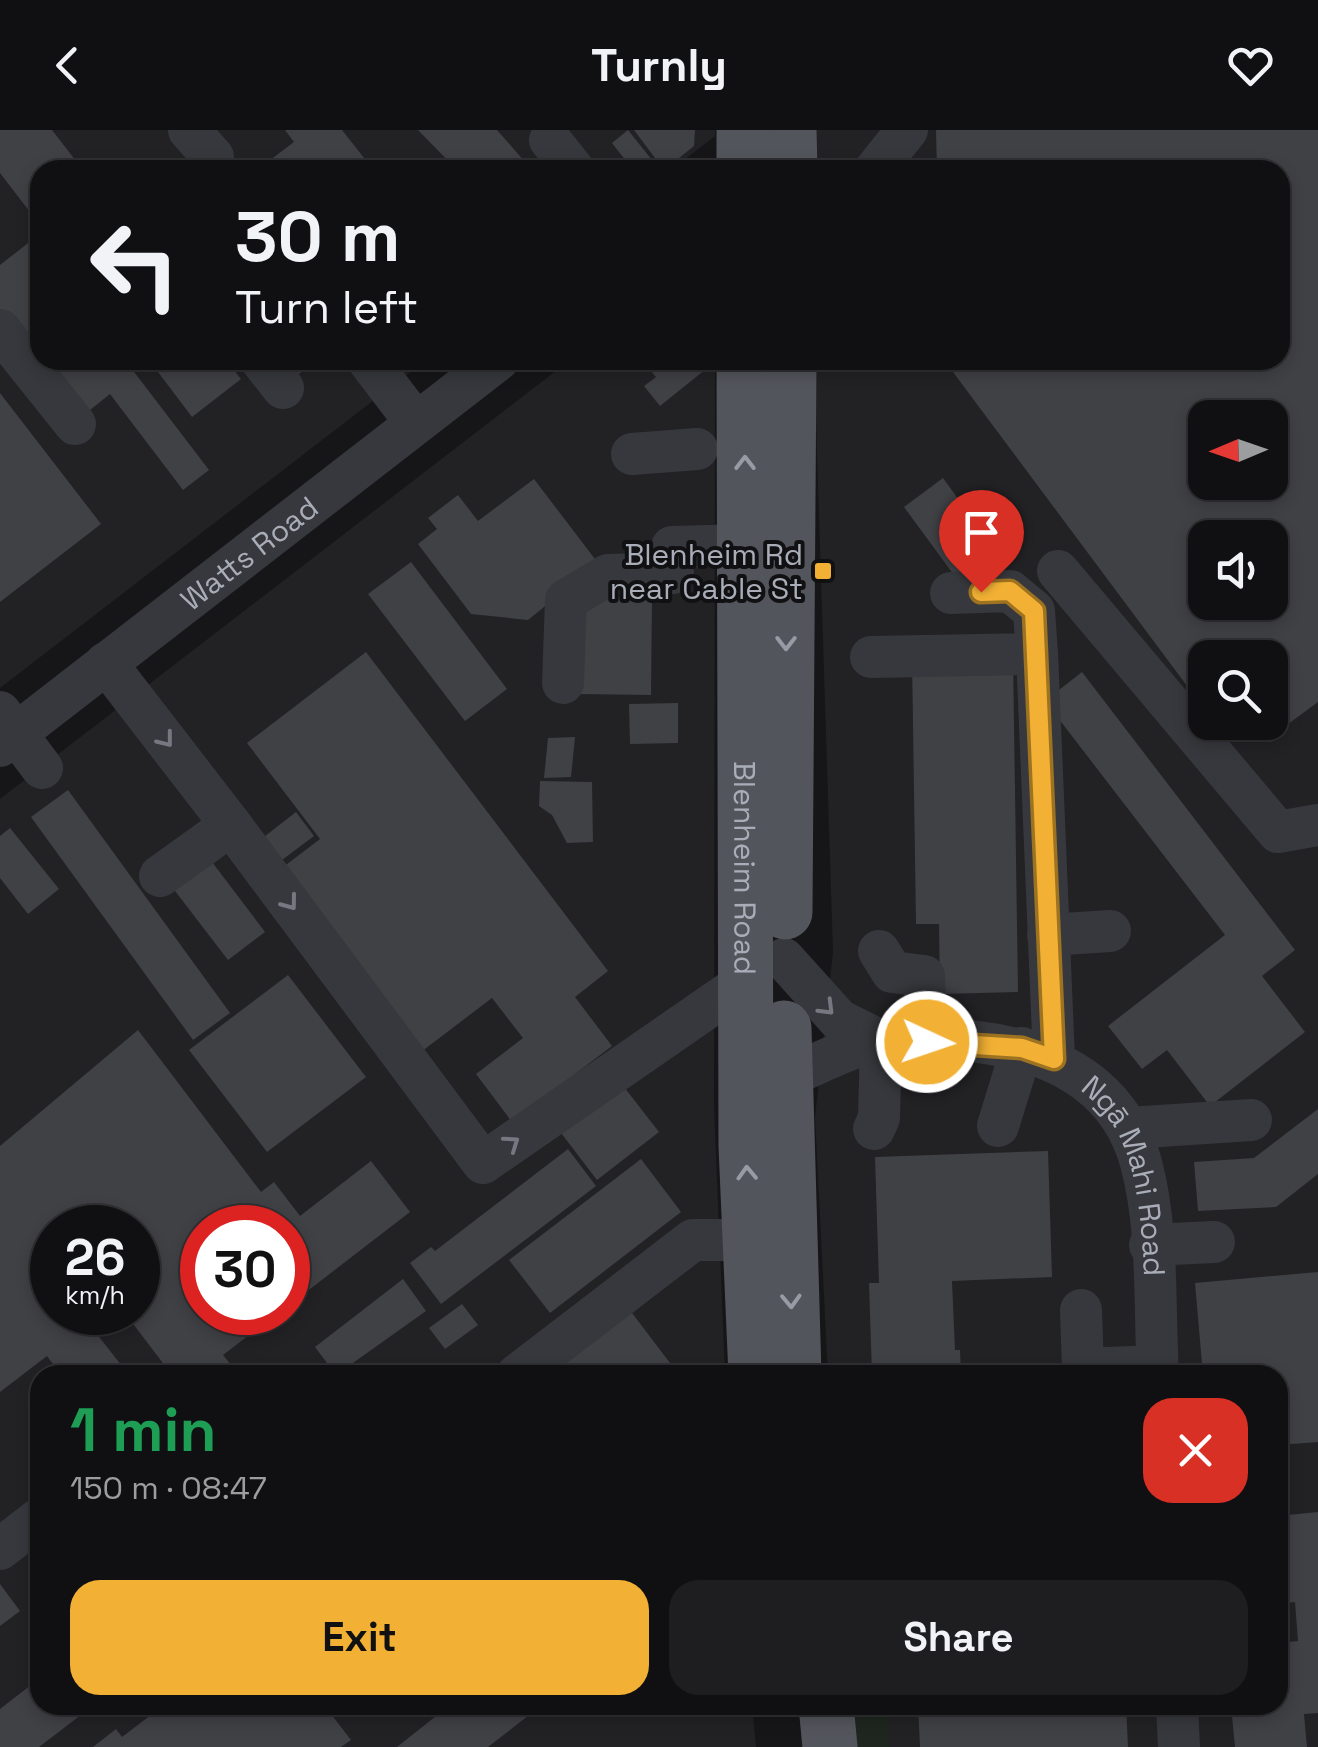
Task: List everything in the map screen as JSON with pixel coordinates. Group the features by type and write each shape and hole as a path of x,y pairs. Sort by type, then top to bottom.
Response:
{"main road":[{"path":"756,160 781,139"},
{"name":"Blenheim Road","path":"744,370 745,546 729,661 765,970 784,1078 794,1365"},
{"name":"Blenheim Road","path":"755,1365 749,1240 765,970 788,370"},
{"path":"788,1715 792,1747"},
{"path":"827,1715 830,1747"}],"street":[{"path":"883,160 906,130"},
{"path":"0,330 30,367"},
{"path":"32,370 76,424"},
{"path":"376,370 416,423"},
{"name":"Watts Road","path":"6,730 106,663 485,370"},
{"path":"632,454 697,449"},
{"path":"562,683 566,600 608,575 745,546"},
{"path":"1058,571 1278,832 1318,825"},
{"path":"951,593 1010,591 1034,611 1050,770 1048,934 1038,1053 998,1126"},
{"path":"871,658 1037,654"},
{"path":"106,663 232,825 483,1163 765,970 839,1020 881,1041"},
{"path":"6,730 42,768"},
{"path":"160,876 232,825"},
{"path":"1048,934 1110,932"},
{"path":"879,951 892,972 924,976 927,1042"},
{"path":"874,1129 879,1118 881,1041"},
{"path":"784,1078 881,1041 1038,1053"},
{"name":"Ngā Mahi Road","path":"1038,1053 1109,1099 1129,1128 1142,1164 1158,1365"},
{"path":"1129,1128 1251,1120"},
{"path":"526,1365 554,1336 693,1240 749,1240"},
{"path":"1150,1246 1214,1242"},
{"path":"1081,1310 1084,1365"},
{"path":"0,1549 30,1526"},
{"path":"1177,1715 1179,1747"}],"shaded area":[{"path":"0,130 715,130 715,136 684,160 30,160 30,370 413,370 0,688"},
{"path":"808,130 1318,130 1318,1747 848,1747 846,1715 1288,1715 1288,1365 827,1365 815,1117 833,952 814,370 1290,370 1290,160 807,160"},
{"path":"557,370 715,370 714,1106 725,1365 30,1365 30,1715 753,1715 756,1747 0,1747 0,799"},
{"path":"846,1715 888,1715 890,1747 848,1747"}],"building":[{"path":"0,130 52,130 75,160 30,160 30,212 0,173"},
{"path":"285,130 342,130 366,160 270,160 294,142"},
{"path":"418,130 497,130 523,160 447,160"},
{"path":"628,130 652,160 625,160 612,143"},
{"path":"634,130 695,130 694,146 676,160 656,160"},
{"path":"936,130 1318,130 1318,702 1288,724 1288,640 1188,640 1188,687 951,370 1290,370 1290,160 937,160"},
{"path":"30,242 30,353 0,314 0,265"},
{"path":"43,370 133,370 209,470 183,490 110,394 80,418"},
{"path":"157,370 234,370 241,379 192,417"},
{"path":"271,370 304,370 283,386"},
{"path":"650,370 705,370 660,406 644,386 656,377"},
{"path":"0,393 101,524 0,602"},
{"path":"943,478 1001,558 962,586 904,507"},
{"path":"534,479 598,563 528,620 471,614 418,544 437,529 428,518 458,495 478,521"},
{"path":"411,562 507,689 465,721 368,594"},
{"path":"579,596 652,597 651,695 577,694"},
{"path":"366,652 608,971 575,997 612,1046 512,1122 476,1074 523,1038 492,998 417,1055 278,871 320,839 247,743"},
{"path":"1013,657 1018,992 940,994 939,924 916,924 912,658"},
{"path":"1082,672 1295,950 1262,976 1305,1032 1210,1106 1167,1050 1142,1069 1108,1026 1225,935 1045,701"},
{"path":"678,703 678,743 630,744 629,704"},
{"path":"575,737 571,777 544,778 548,738"},
{"path":"540,781 592,782 593,842 567,843 552,815 539,806"},
{"path":"68,790 230,1013 193,1040 31,817"},
{"path":"296,812 314,836 278,863 260,840"},
{"path":"10,828 59,889 28,914 0,878 0,836"},
{"path":"209,858 265,932 228,960 172,887"},
{"path":"288,975 366,1077 267,1152 189,1050"},
{"path":"138,1030 261,1192 274,1182 292,1205 180,1205 180,1335 249,1335 223,1355 231,1365 164,1365 142,1335 160,1335 160,1205 30,1205 30,1335 98,1335 121,1365 54,1365 47,1356 30,1365 0,1392 0,1146"},
{"path":"617,1078 659,1132 597,1180 555,1125"},
{"path":"1318,1109 1318,1174 1276,1207 1198,1211 1194,1162 1254,1158"},
{"path":"568,1149 596,1186 441,1304 410,1263 431,1247 435,1251"},
{"path":"1048,1151 1052,1277 952,1281 955,1350 960,1350 961,1365 872,1365 869,1283 879,1283 875,1157"},
{"path":"641,1159 681,1212 550,1313 509,1260"},
{"path":"371,1161 410,1212 310,1289 310,1208"},
{"path":"1318,1272 1318,1442 1288,1444 1288,1365 1202,1365 1195,1283"},
{"path":"403,1279 426,1311 350,1365 328,1365 315,1347"},
{"path":"623,1301 671,1365 540,1365"},
{"path":"462,1304 478,1325 445,1349 429,1328"},
{"path":"1318,1512 1318,1713 1304,1714 1307,1747 1235,1747 1232,1715 1288,1715 1288,1642 1298,1641 1295,1602 1288,1603 1288,1515"},
{"path":"0,1584 20,1611 0,1626"},
{"path":"30,1686 30,1715 81,1715 39,1747 0,1747 0,1709"},
{"path":"151,1715 332,1715 351,1740 341,1747 93,1747 116,1729 122,1737"},
{"path":"437,1715 529,1715 488,1747 397,1747"},
{"path":"918,1715 1126,1715 1128,1747 920,1747"}],"place":[{"name":"Blenheim Rd near Cable St","path":"823,571"}],"route":[{"path":"927,1042 1022,1048 1054,1059 1034,611 1010,591 981,592"}]}
